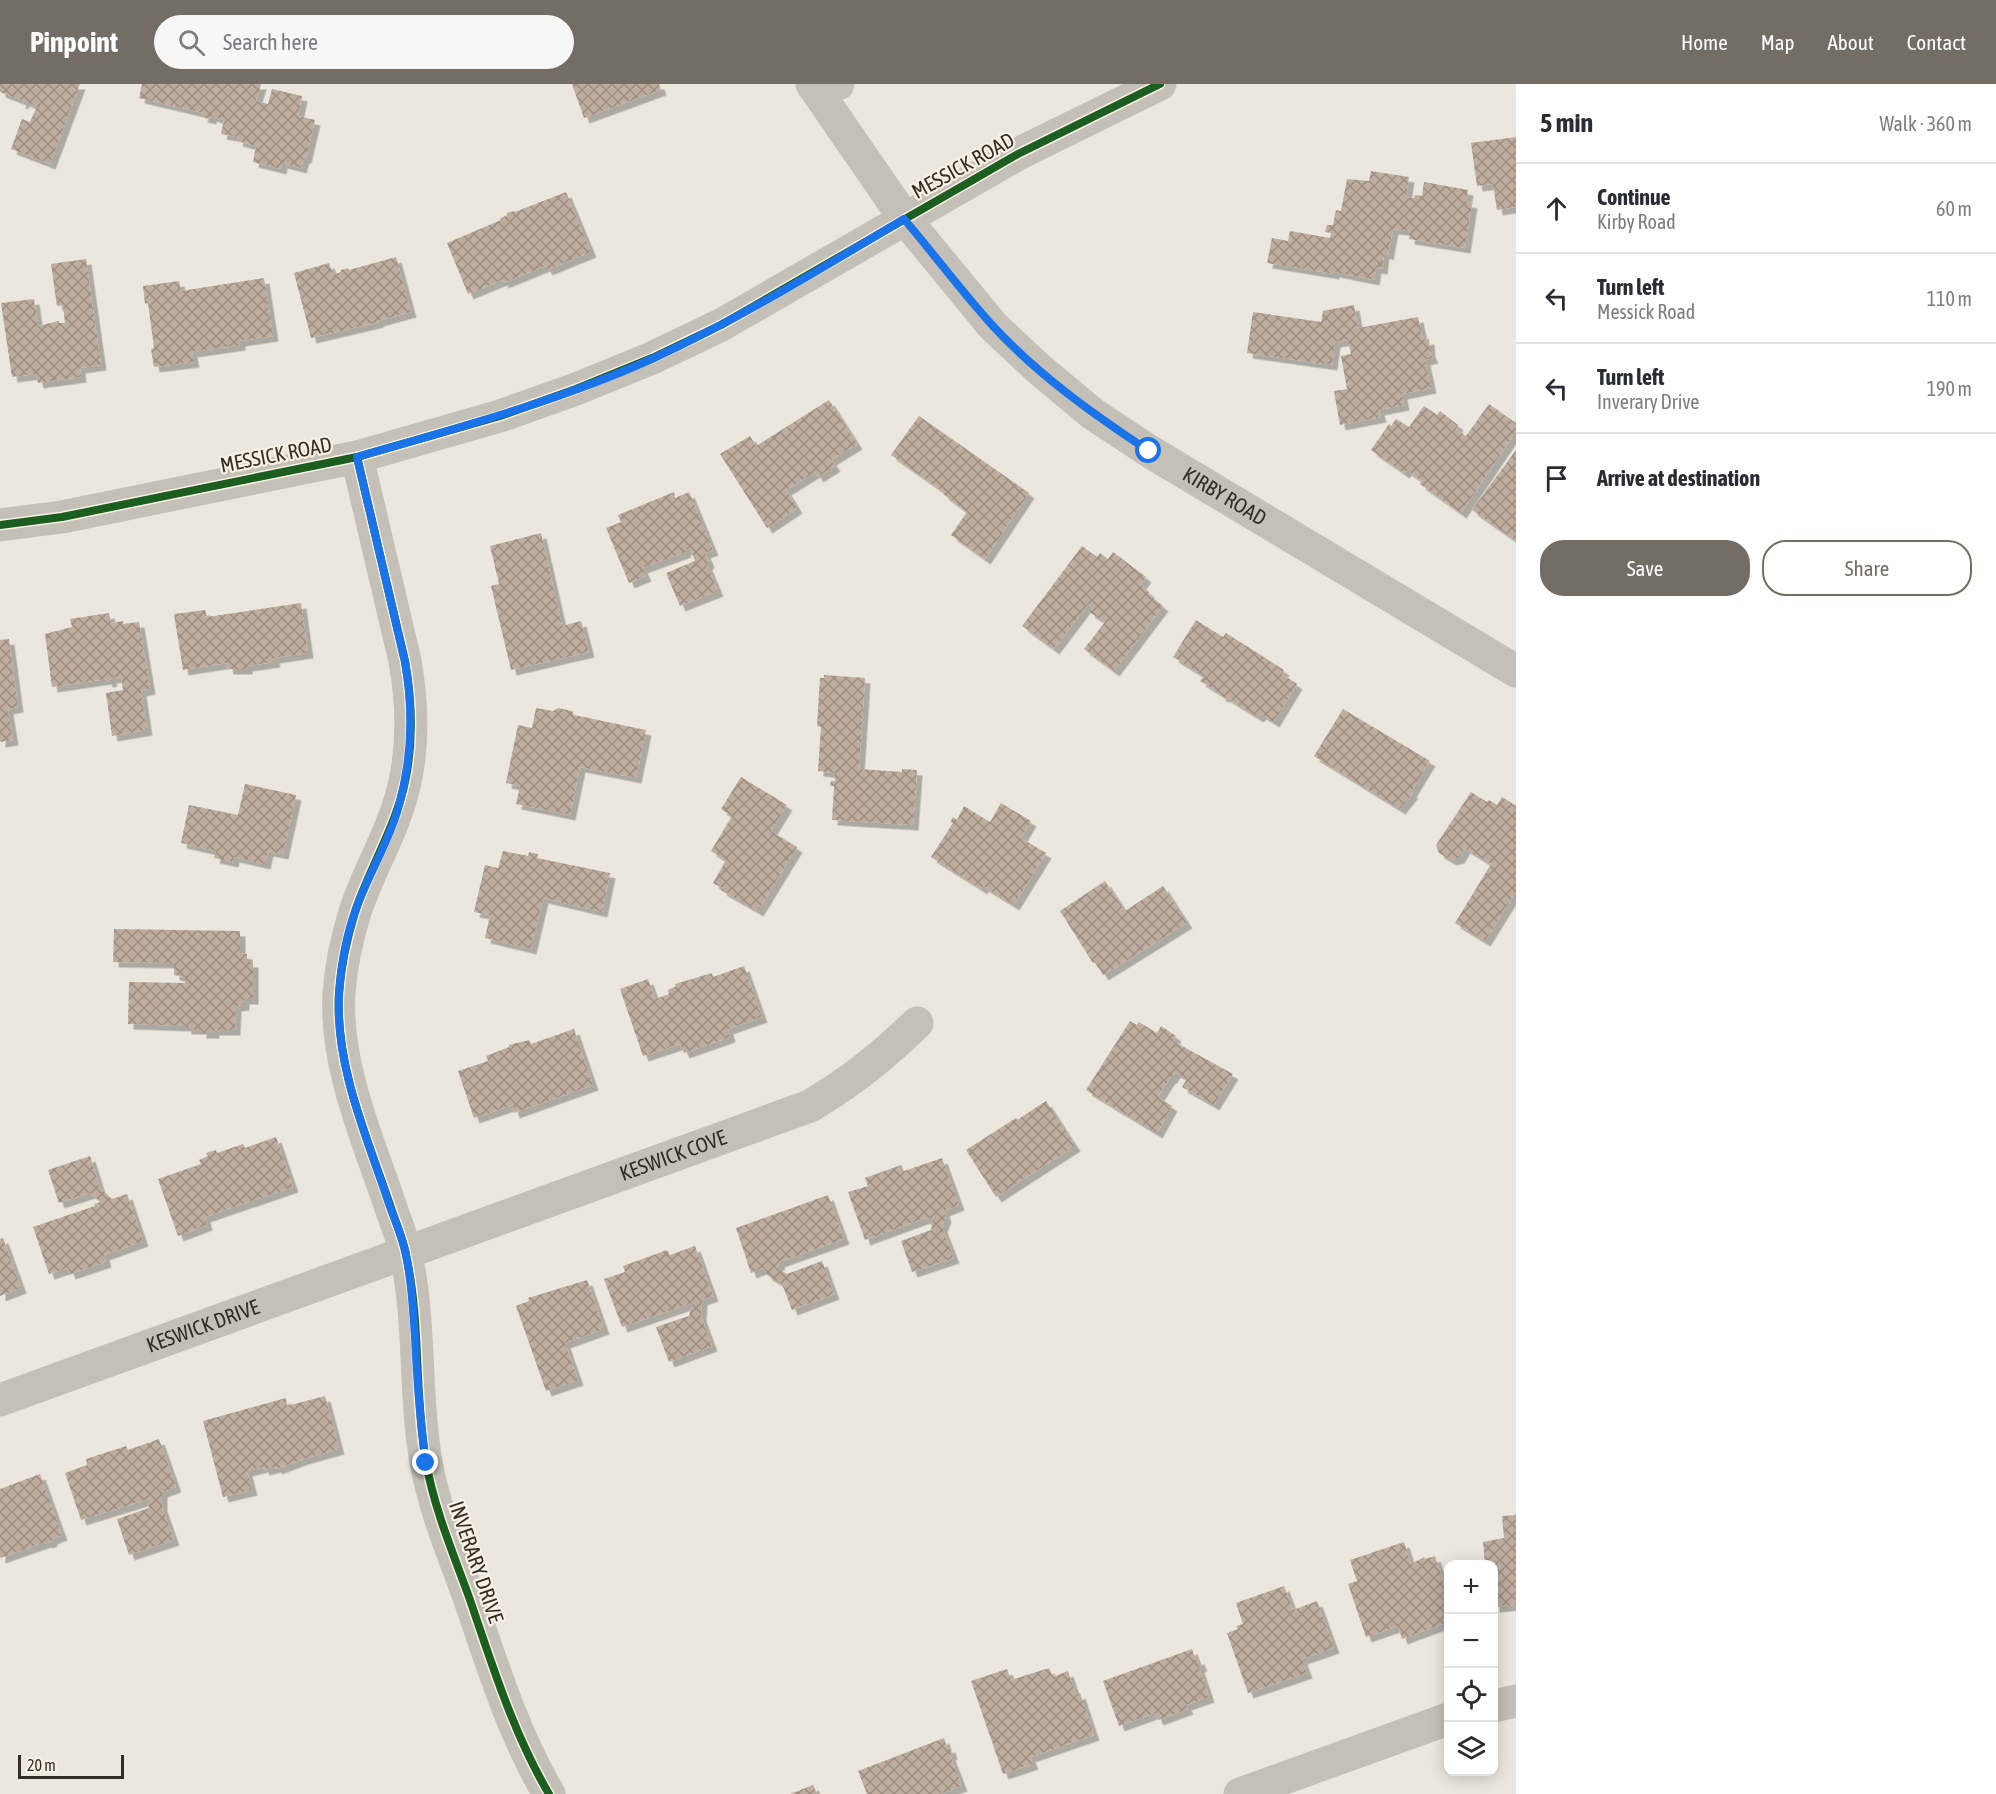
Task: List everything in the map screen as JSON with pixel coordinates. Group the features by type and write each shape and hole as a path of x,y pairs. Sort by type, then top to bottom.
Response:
{"street":[{"name":"MESSICK ROAD","path":"0,525 62,517 357,457 500,416 576,389 652,358 721,325 1018,154 1160,84"},
{"name":"KIRBY ROAD","path":"822,85 904,219 993,326 1039,369 1093,414 1149,451 1516,671"},
{"name":"INVERARY DRIVE","path":"357,457 405,662 412,722 408,768 397,811 356,909 344,954 339,995 340,1034 360,1120 406,1254 411,1290 421,1431 432,1492 503,1694 522,1742 549,1794"},
{"name":"KESWICK COVE","path":"406,1254 810,1106 843,1086 882,1056 917,1023"},
{"name":"KESWICK DRIVE","path":"0,1400 406,1254"},
{"path":"1498,1705 1516,1701"},
{"path":"1240,1794 1444,1721"}],"building":[{"path":"0,84 80,84 50,164 11,149 22,119 30,122 37,106 24,101 22,104 21,100 0,92"},
{"path":"142,84 261,84 256,101 268,104 272,89 302,96 298,116 315,120 306,158 301,168 282,163 281,169 253,162 256,146 237,141 238,137 221,134 224,120 211,116 211,119 202,117 203,113 139,98"},
{"path":"572,84 659,84 661,90 584,118"},
{"path":"1516,137 1516,207 1497,210 1493,184 1477,186 1471,143"},
{"path":"1371,171 1409,177 1406,197 1422,196 1424,182 1468,190 1466,202 1472,203 1465,248 1409,239 1410,231 1393,229 1388,255 1384,253 1382,269 1376,268 1374,280 1267,263 1272,238 1288,241 1290,231 1330,238 1331,233 1325,232 1327,225 1333,225 1336,210 1341,211 1347,179 1369,181"},
{"path":"566,192 591,252 547,270 545,266 468,294 447,243 501,220 507,213"},
{"path":"396,257 411,312 311,338 294,273 329,263 333,275 348,268 349,270"},
{"path":"86,259 101,365 80,368 81,377 38,383 36,374 12,377 1,303 34,299 38,326 59,321 59,323 65,323 63,305 57,306 51,264"},
{"path":"264,278 273,336 240,341 240,345 192,352 194,362 154,367 148,303 145,304 143,286 179,281 181,291"},
{"path":"1354,305 1358,328 1418,317 1423,340 1429,339 1433,358 1425,360 1431,388 1402,394 1404,405 1379,410 1381,417 1340,425 1334,391 1347,389 1341,356 1351,354 1348,340 1335,342 1332,365 1247,353 1253,312 1321,322 1323,311"},
{"path":"829,400 857,444 831,460 835,466 818,477 815,472 786,490 797,508 767,528 720,454 750,436 756,446"},
{"path":"1489,404 1516,423 1516,431 1461,513 1420,484 1422,481 1406,470 1404,473 1371,450 1389,424 1391,426 1396,419 1409,427 1424,406 1437,415 1440,411 1458,425 1456,429 1466,436"},
{"path":"919,416 1029,493 985,559 951,535 967,512 943,494 944,492 891,455"},
{"path":"1516,450 1516,541 1472,510"},
{"path":"674,492 675,498 689,492 713,550 705,553 709,562 707,565 718,591 680,606 666,573 695,561 690,548 685,550 686,552 642,568 646,576 629,583 606,528 621,522 618,515"},
{"path":"541,533 562,626 581,621 589,652 511,670 491,586 499,584 490,546"},
{"path":"1082,546 1097,557 1100,553 1108,559 1113,552 1146,577 1140,585 1163,606 1114,671 1084,649 1105,622 1089,612 1092,607 1088,604 1054,649 1022,626"},
{"path":"301,603 308,653 274,658 275,662 247,666 247,669 228,669 227,663 183,670 174,614 205,610 207,617"},
{"path":"109,613 111,623 139,622 150,689 141,691 147,730 112,736 106,693 123,690 121,677 111,678 112,681 107,682 106,679 52,687 45,634 72,627 70,619"},
{"path":"1196,620 1223,637 1226,633 1284,670 1282,674 1297,684 1274,722 1261,714 1258,717 1226,697 1220,696 1221,694 1200,681 1204,676 1173,657"},
{"path":"9,639 18,707 8,709 13,740 0,742 0,640"},
{"path":"824,675 865,678 859,769 902,772 902,769 917,770 913,825 832,820 834,786 830,786 831,781 835,781 835,773 818,771 821,727 817,726 820,678 824,678"},
{"path":"536,708 553,711 558,708 572,711 574,715 646,730 636,778 580,767 570,815 516,804 520,786 506,783 518,725 532,728"},
{"path":"1343,709 1430,761 1411,792 1413,793 1400,809 1314,756"},
{"path":"741,777 787,805 771,831 797,847 758,911 713,883 726,860 711,851 732,816 721,809"},
{"path":"245,784 296,795 283,854 268,851 265,864 234,857 233,862 214,858 216,851 181,843 189,805 238,815"},
{"path":"1471,792 1487,802 1489,800 1497,805 1502,797 1516,806 1516,898 1513,896 1485,941 1455,923 1491,864 1465,848 1459,858 1451,860 1439,853 1436,845"},
{"path":"1001,803 1031,821 1021,838 1046,853 1014,905 983,886 982,889 931,857 953,823 950,822 953,817 957,820 964,806 990,822"},
{"path":"503,851 528,856 529,852 538,854 537,858 610,873 602,912 543,898 531,949 485,938 490,915 474,912 485,865 498,868"},
{"path":"1105,881 1125,911 1163,886 1187,923 1103,975 1060,911"},
{"path":"114,929 240,931 240,953 247,954 247,962 253,962 253,999 244,999 244,1005 236,1006 235,1030 214,1030 214,1033 201,1033 201,1029 186,1029 186,1026 128,1024 129,982 185,983 185,977 174,975 174,963 113,962"},
{"path":"744,966 762,1017 728,1029 730,1037 684,1053 680,1044 643,1056 620,989 648,979 655,999 669,994 668,990 676,986 675,984 712,973 713,977"},
{"path":"1130,1021 1137,1025 1139,1022 1157,1033 1161,1026 1176,1036 1173,1041 1233,1074 1214,1105 1182,1087 1187,1079 1175,1072 1158,1097 1172,1106 1157,1133 1086,1090"},
{"path":"574,1029 593,1085 514,1113 512,1105 474,1118 458,1071 488,1061 486,1056 509,1047 509,1045 529,1040 531,1044"},
{"path":"1046,1101 1075,1146 996,1197 966,1150"},
{"path":"276,1137 293,1187 205,1217 207,1225 178,1236 158,1179 201,1164 199,1160 208,1156 206,1153 216,1150 217,1153 243,1144 245,1148"},
{"path":"90,1156 100,1188 112,1199 127,1194 143,1241 104,1255 106,1262 70,1274 68,1268 49,1274 33,1227 101,1202 90,1193 59,1203 48,1170"},
{"path":"942,1158 959,1205 944,1211 946,1217 942,1227 954,1258 912,1272 901,1241 931,1230 934,1215 926,1220 925,1218 865,1240 848,1192 868,1186 865,1178 901,1165 904,1171"},
{"path":"828,1195 844,1239 779,1262 780,1264 775,1267 787,1274 822,1261 834,1294 792,1310 782,1284 767,1275 764,1268 751,1273 736,1228"},
{"path":"3,1238 21,1288 0,1296 0,1239"},
{"path":"695,1246 713,1296 702,1300 701,1316 712,1346 669,1362 656,1327 689,1316 692,1303 622,1327 604,1279 625,1272 623,1266 667,1250 670,1255"},
{"path":"587,1280 604,1329 565,1343 578,1380 546,1391 516,1306 529,1301 528,1298"},
{"path":"325,1396 339,1449 277,1469 276,1467 264,1470 263,1467 247,1471 252,1490 223,1497 203,1421 286,1398 287,1406"},
{"path":"159,1439 176,1487 162,1492 162,1506 174,1540 129,1555 117,1519 149,1508 149,1499 81,1520 65,1473 87,1465 86,1459 126,1446 128,1450"},
{"path":"40,1474 62,1535 47,1543 0,1558 0,1489"},
{"path":"1516,1515 1516,1605 1498,1607 1498,1560 1485,1560 1483,1542 1504,1538 1502,1516"},
{"path":"1404,1542 1411,1564 1424,1557 1425,1559 1435,1556 1444,1584 1444,1623 1402,1639 1398,1626 1366,1637 1348,1584 1357,1581 1350,1560"},
{"path":"1284,1586 1293,1610 1317,1601 1334,1648 1302,1659 1307,1673 1248,1693 1227,1633 1238,1629 1236,1626 1243,1624 1236,1603"},
{"path":"1192,1649 1196,1660 1199,1659 1202,1666 1199,1667 1209,1697 1186,1705 1188,1709 1158,1720 1155,1713 1119,1726 1103,1681"},
{"path":"1049,1668 1053,1677 1068,1671 1076,1695 1080,1693 1094,1735 1030,1757 1033,1764 1003,1774 971,1681 1007,1669 1011,1680"},
{"path":"944,1738 947,1748 950,1747 952,1754 950,1755 962,1786 939,1794 867,1794 858,1771"},
{"path":"813,1785 817,1794 790,1794"}],"cycle path":[{"path":"0,525 62,517 357,457 500,416 576,389 652,358 721,325 1018,154 1160,84"},
{"path":"357,457 405,661 410,699 411,738 402,794 391,826 359,899 347,942 339,993 342,1047 354,1101 406,1255 414,1306 422,1436 434,1496 504,1698 536,1771 549,1794"}],"route":[{"path":"426,1463 421,1431 411,1290 406,1254 360,1120 340,1034 339,995 344,954 356,909 397,811 408,768 412,722 405,662 357,457 500,416 576,389 652,358 721,325 904,219 993,326 1039,369 1093,414 1149,451"}]}
